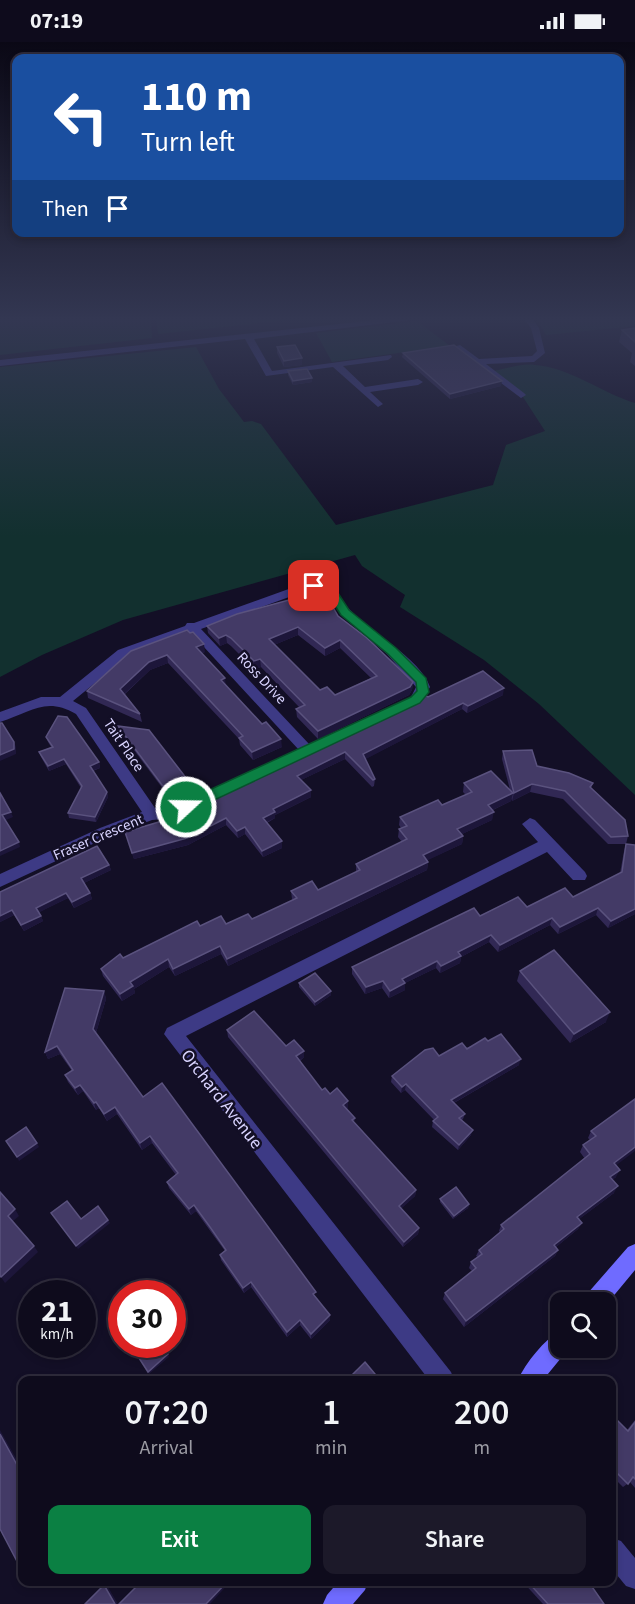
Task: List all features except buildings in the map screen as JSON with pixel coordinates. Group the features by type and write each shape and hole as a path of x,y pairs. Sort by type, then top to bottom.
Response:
{"street":[{"path":"363,391 378,404"},
{"path":"516,391 521,395"},
{"name":"Fraser Crescent","path":"0,881 105,832 152,814 170,814 210,798 416,700 423,692 421,681 414,673 345,612 332,593 322,587 301,589 191,626"},
{"path":"0,717 47,700 64,701 123,653 191,626"},
{"name":"Ross Drive","path":"191,626 309,752"},
{"name":"Tait Place","path":"64,701 81,711 152,814"},
{"path":"530,824 579,876"},
{"name":"Orchard Avenue","path":"440,1376 173,1034 548,844"},
{"path":"603,1292 635,1254"},
{"path":"532,1376 550,1355"},
{"path":"616,1555 635,1577"},
{"path":"336,1604 352,1586"}],"green space":[{"path":"0,391 220,391 244,422 252,421 261,424 336,525 493,485 506,445 545,431 523,397 516,391 606,391 635,403 635,795 539,704 484,660 400,607 405,595 362,566 355,555 123,620 42,655 0,677"}],"route":[{"path":"186,807 331,742 416,700 423,692 421,681 402,664 392,651 345,612 328,589 314,586"}]}
